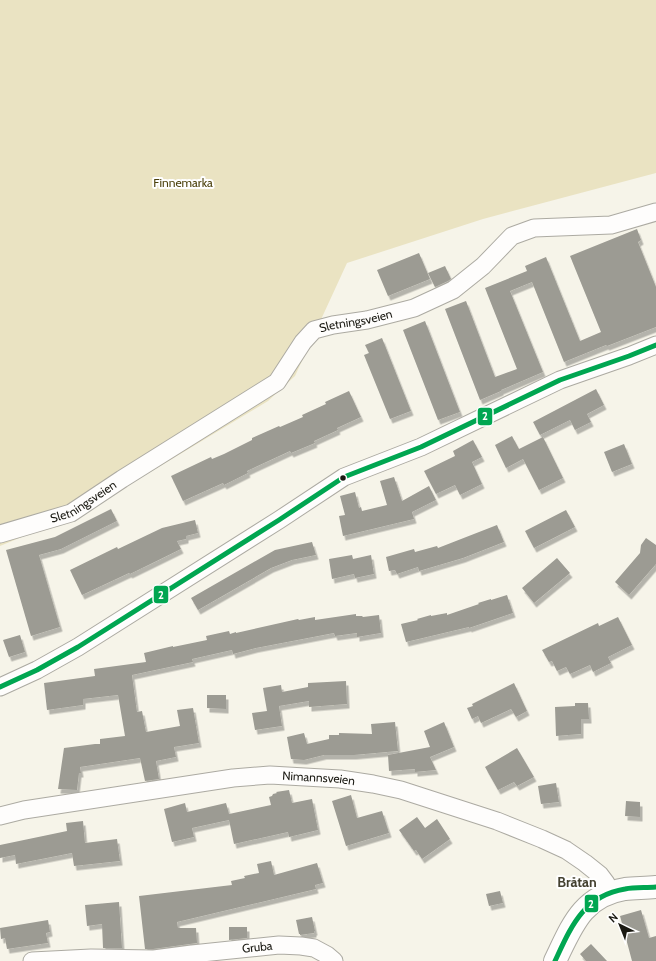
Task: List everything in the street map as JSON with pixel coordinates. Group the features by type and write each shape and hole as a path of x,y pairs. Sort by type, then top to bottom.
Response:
{"main road":[{"path":"555,961 574,922 585,908 595,900 624,889 656,887"}],"street":[{"name":"Sletningsveien","path":"0,534 71,513 122,479 277,382 303,342 314,330 333,324 367,320 414,308 453,290 483,266 512,236 534,228 612,225 656,212"},
{"path":"0,687 37,670 78,647 344,477 422,448 560,380 656,345"},
{"name":"Nimannsveien","path":"0,816 24,810 233,778 270,775 340,779 401,790 497,821 542,839 566,850 585,862 600,875 611,893"},
{"name":"Gruba","path":"32,961 90,958 154,959 279,945 314,948 327,954 334,961"}],"green space":[{"name":"Finnemarka","path":"0,0 656,0 656,173 483,219 347,263 295,376 268,401 147,474 70,517 0,546"}],"building":[{"path":"637,229 641,240 638,242 656,287 656,327 564,362 532,282 510,291 543,372 480,400 445,309 466,301 495,377 517,369 485,288 527,271 525,266 546,257 580,341 601,332 570,256"},
{"path":"419,253 430,279 388,296 377,270"},
{"path":"445,266 451,279 435,287 428,273"},
{"path":"425,321 460,412 438,420 403,330"},
{"path":"382,338 411,411 390,419 364,355 369,353 365,345"},
{"path":"596,389 604,405 587,414 591,422 575,430 570,420 540,435 533,422"},
{"path":"349,391 361,417 314,441 315,443 291,453 290,451 247,471 248,473 224,485 223,483 183,501 171,476 211,457 212,459 224,454 252,440 252,438 303,417 302,415 326,404 325,402"},
{"path":"512,436 519,449 543,437 563,478 539,490 523,459 506,468 495,445"},
{"path":"473,440 482,457 472,462 482,484 460,495 455,485 436,494 424,471 455,456 453,451"},
{"path":"624,444 632,464 612,472 604,452"},
{"path":"394,477 402,501 429,486 436,500 412,512 414,519 343,536 339,516 345,515 340,496 355,492 359,508 361,507 362,511 387,505 380,481"},
{"path":"111,509 117,521 61,549 39,555 60,627 31,636 6,550 55,537"},
{"path":"566,510 575,527 534,548 525,531"},
{"path":"195,520 198,533 186,536 186,539 177,541 181,549 82,595 70,570 117,547 118,549 162,528"},
{"path":"497,525 504,542 463,558 419,571 418,567 397,574 395,570 389,571 386,557 414,549 415,552 437,546 438,548"},
{"path":"646,538 656,545 656,564 629,595 615,582 640,553 641,545"},
{"path":"312,542 316,555 292,560 271,568 198,610 191,598 275,550"},
{"path":"352,555 353,559 371,555 374,574 355,578 354,574 332,579 329,559"},
{"path":"557,558 570,573 534,603 522,588"},
{"path":"507,595 513,613 469,628 406,642 401,624 431,615 447,613 447,615 479,604 478,603"},
{"path":"356,614 356,616 363,617 379,615 381,633 357,637 357,633 335,636 334,633 233,654 232,650 192,659 193,662 132,675 137,712 142,711 146,732 180,726 177,710 193,708 199,743 174,747 176,757 156,761 159,779 145,781 140,758 80,767 81,773 79,773 77,790 58,789 64,748 100,744 100,739 125,736 118,695 83,699 83,705 47,710 44,683 95,676 94,669 146,662 144,653 207,640 206,636 229,631 230,634 236,633 298,619 315,617 315,620"},
{"path":"618,617 632,645 608,657 611,663 593,672 590,665 570,674 566,667 557,671 552,661 549,662 542,650 598,623 599,626"},
{"path":"20,635 25,652 9,657 3,640"},
{"path":"346,681 347,704 309,707 309,701 279,706 282,726 255,730 252,713 267,711 263,688 281,685 282,692 308,687 308,683"},
{"path":"514,683 527,711 516,717 511,709 481,723 478,716 472,719 467,708"},
{"path":"207,695 226,695 226,709 207,708"},
{"path":"575,703 588,703 589,719 581,719 581,734 556,736 555,707 575,706"},
{"path":"395,722 398,751 354,755 324,755 304,760 291,759 287,737 304,733 307,744 329,739 329,735 339,735 339,733 372,734 371,724"},
{"path":"444,722 454,747 430,757 436,770 415,772 415,769 389,771 388,755 430,747 424,731"},
{"path":"517,748 534,777 517,786 514,782 498,790 485,767"},
{"path":"556,783 559,802 541,804 538,786"},
{"path":"289,790 292,803 312,799 318,830 289,837 288,832 234,844 229,820 192,828 194,837 172,842 164,809 185,803 187,812 226,803 229,814 271,805 269,797 277,793 276,792"},
{"path":"351,795 357,818 382,811 389,833 346,846 332,801"},
{"path":"626,801 640,802 640,817 625,816"},
{"path":"417,817 425,828 437,819 450,839 422,859 416,850 414,851 399,830"},
{"path":"83,821 85,843 117,839 120,861 74,866 72,853 16,864 15,855 0,858 0,845 67,831 66,823"},
{"path":"271,861 274,875 317,863 323,883 315,885 316,889 177,922 178,928 196,928 197,943 145,949 139,896 232,885 231,881 245,878 244,876 259,873 257,864"},
{"path":"500,891 503,903 489,906 486,894"},
{"path":"119,902 122,948 103,948 102,924 87,926 85,905"},
{"path":"641,910 649,938 656,936 656,961 632,961 620,916"},
{"path":"312,917 315,931 314,933 300,935 296,920"},
{"path":"48,920 50,932 46,933 48,943 7,949 5,938 1,939 0,928"},
{"path":"229,927 247,927 247,938 229,940"},
{"path":"591,944 607,961 586,961 580,954"}],"transit line":[{"name":"2","path":"0,687 37,670 78,647 279,520 344,477 421,447 560,380 656,345"},
{"name":"2","path":"555,961 573,925 580,915 599,898 625,889 656,887"}],"district":[{"name":"Bråtan","path":"577,882"}]}
